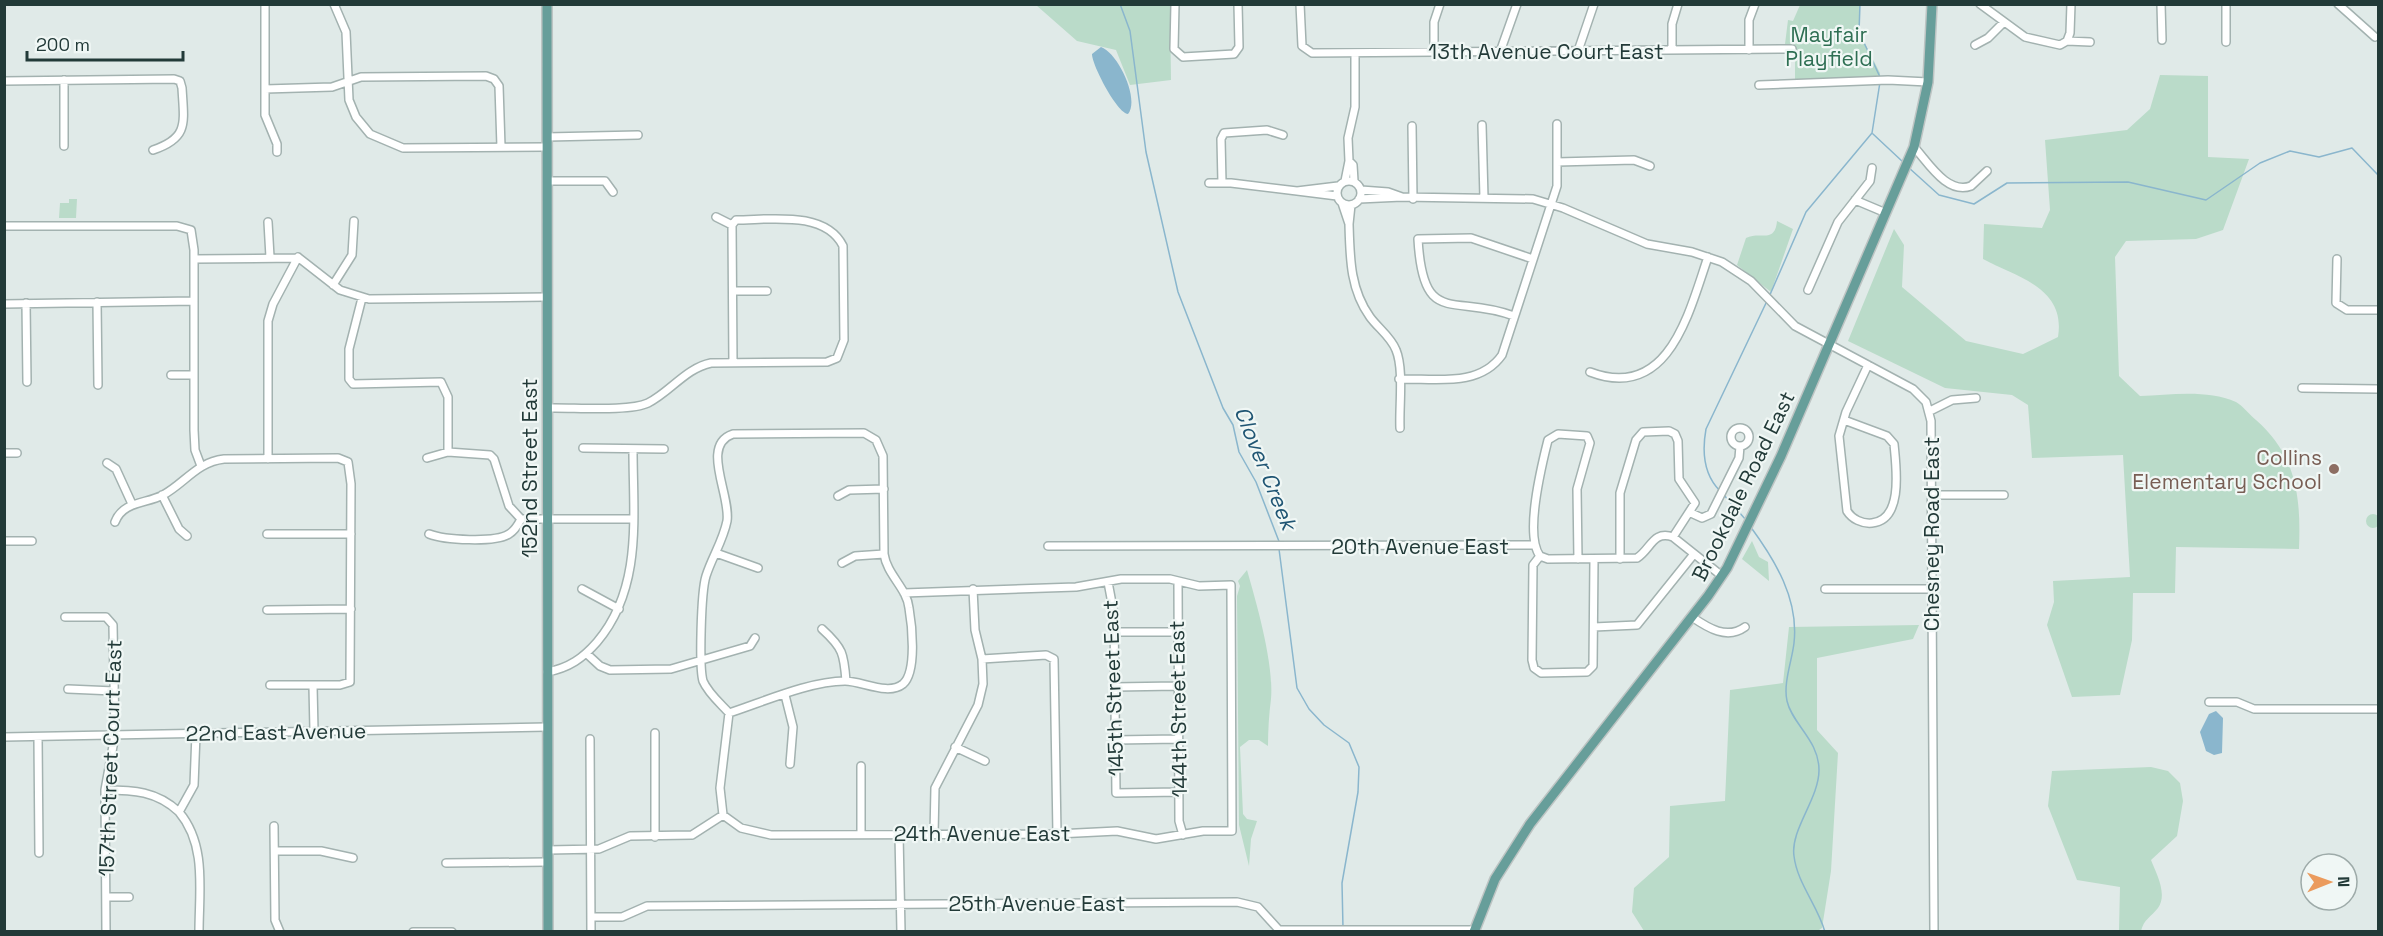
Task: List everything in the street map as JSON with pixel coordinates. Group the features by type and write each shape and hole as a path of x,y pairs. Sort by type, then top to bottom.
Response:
{"main road":[{"name":"152nd Street East","path":"547,4 548,932"},
{"name":"Brookdale Road East","path":"1474,931 1495,879 1530,824 1722,576 1781,456 1914,147 1928,82 1932,4"}],"street":[{"path":"265,4 265,115 277,152"},
{"path":"334,4 346,32 349,100 356,117 370,134 387,143 403,148 501,147 638,135"},
{"path":"1175,4 1174,47 1177,54 1183,57 1222,56 1236,52 1238,4"},
{"name":"13th Avenue Court East","path":"1300,4 1303,47 1312,53 1792,49"},
{"path":"1434,52 1434,22 1440,4"},
{"path":"1500,52 1517,4"},
{"path":"1578,51 1594,4"},
{"path":"1672,50 1672,24 1678,4"},
{"path":"1749,50 1749,20 1755,4"},
{"path":"1980,4 2035,41 2060,45 2067,41 2090,42"},
{"path":"2067,41 2070,33 2071,4"},
{"path":"2162,4 2162,40"},
{"path":"2226,4 2226,42"},
{"path":"2338,4 2375,37"},
{"path":"1975,45 1988,38 2004,22"},
{"path":"1346,181 1349,161 1348,138 1355,107 1355,53"},
{"path":"265,89 315,89 361,77 491,77 499,86 501,147"},
{"path":"4,81 170,78 180,81 182,132 174,142 153,150"},
{"path":"63,80 64,146"},
{"path":"1759,85 1887,80 1928,82"},
{"path":"1399,378 1464,378 1486,371 1502,355 1557,186 1557,124"},
{"path":"1482,125 1484,198"},
{"path":"1412,126 1413,199"},
{"path":"1222,183 1221,139 1224,133 1267,130 1283,135"},
{"path":"1914,147 1938,175 1953,186 1971,186 1987,171"},
{"path":"1557,162 1634,160 1650,166"},
{"path":"1349,161 1353,165 1354,182 1361,190 1388,192 1402,197"},
{"path":"1808,290 1838,222 1870,181 1872,168"},
{"path":"547,181 605,181 613,192"},
{"path":"1297,190 1338,186 1346,181 1354,182"},
{"path":"1209,183 1297,190 1337,196"},
{"path":"1338,186 1337,196 1342,203 1349,224"},
{"path":"1361,190 1359,199 1352,205 1349,224 1351,271 1356,290 1368,314 1396,350 1400,428"},
{"path":"1359,199 1402,197"},
{"name":"Chesney Road East","path":"1402,197 1413,199 1523,198 1551,204 1647,244 1708,257 1742,274 1796,326 1913,389 1926,402 1930,411 1934,932"},
{"path":"1855,200 1886,213"},
{"path":"1342,203 1352,205"},
{"path":"716,217 732,225"},
{"path":"547,408 627,407 646,404 704,364 827,362 841,354 844,340 843,246 832,232 805,220 736,220 732,225 733,363"},
{"path":"333,285 352,255 354,221"},
{"path":"268,222 270,257"},
{"path":"4,226 177,225 189,228 194,241 195,450 201,466"},
{"path":"1514,316 1490,308 1455,307 1438,298 1427,288 1421,275 1419,239 1471,238 1533,259"},
{"path":"194,259 298,257 311,264 333,285 362,298 546,297"},
{"path":"268,459 268,321 273,304 298,257"},
{"path":"1590,372 1602,376 1638,375 1661,362 1685,320 1708,257"},
{"path":"2337,259 2335,300 2338,305 2347,310 2379,310"},
{"path":"733,291 766,291"},
{"path":"362,298 349,348 348,377 351,382 441,382 448,397 448,452"},
{"path":"4,304 194,301"},
{"path":"97,302 98,385"},
{"path":"26,303 27,382"},
{"path":"1844,420 1893,440 1894,504 1887,516 1873,523 1860,521 1847,511 1839,441 1844,420 1868,365"},
{"path":"171,375 194,375"},
{"path":"2302,388 2379,389"},
{"path":"1930,411 1952,400 1977,398"},
{"path":"1620,559 1620,493 1640,434 1664,431 1675,434 1678,441 1679,479 1695,503 1691,513 1673,537 1722,576"},
{"path":"548,850 590,850 607,847 630,836 692,835 723,815 720,793 729,713 704,683 702,661 704,587 727,515 726,492 716,452 724,439 737,433 868,435 876,440 883,456 884,554 888,569 904,593 910,615 911,671 902,684 892,688 846,681 817,686 729,713"},
{"path":"1535,545 1537,481 1548,440 1558,434 1587,436 1590,447 1577,489 1578,559"},
{"path":"1691,513 1702,518 1712,514 1739,458 1740,446"},
{"path":"583,448 664,449"},
{"path":"547,672 565,668 587,654 608,628 619,609 631,570 633,450"},
{"path":"427,458 448,452 492,456 509,506 521,519 633,519"},
{"path":"4,453 17,453"},
{"path":"115,522 117,515 132,504 162,495 201,466 220,460 338,458 348,462 351,484 350,682 340,685 270,685"},
{"path":"107,462 116,469 132,504"},
{"path":"837,496 849,490 884,489"},
{"path":"162,495 179,529 187,536"},
{"path":"1931,495 2004,495"},
{"path":"429,534 442,539 502,537 512,532 521,519"},
{"path":"267,534 351,534"},
{"name":"20th Avenue East","path":"1048,546 1535,545 1540,556 1548,559 1620,559 1639,557 1660,535 1673,537"},
{"path":"4,541 32,541"},
{"path":"716,553 758,568"},
{"path":"842,563 855,556 884,554"},
{"path":"1594,627 1636,625 1694,554"},
{"path":"1540,556 1533,565 1533,668 1541,673 1587,672 1594,663 1594,559"},
{"path":"904,593 1076,587 1108,582 1170,579 1178,582"},
{"name":"145th Street East","path":"1108,582 1113,606 1114,632 1116,793 1179,792"},
{"name":"24th Avenue East","path":"723,815 749,830 771,834 1057,834 1117,831 1155,839 1203,831 1232,831 1231,585 1199,586 1178,582"},
{"name":"144th Street East","path":"1178,582 1179,821 1183,835"},
{"path":"582,589 619,609"},
{"path":"934,834 935,788 981,697 984,674 975,630 973,589"},
{"path":"1825,589 1931,589"},
{"path":"267,610 351,609"},
{"name":"157th Street Court East","path":"65,617 101,616 112,620 115,735 105,790 106,932"},
{"path":"1692,617 1706,627 1722,632 1735,632 1745,627"},
{"path":"822,629 843,652 846,681"},
{"path":"1114,632 1177,632"},
{"path":"587,654 600,666 610,670 670,669 750,646 754,638"},
{"path":"982,659 1046,655 1054,659 1057,834"},
{"path":"313,686 314,731"},
{"path":"1115,687 1178,686"},
{"path":"68,688 114,691"},
{"path":"785,695 793,727 789,764"},
{"path":"2209,702 2237,702 2254,709 2379,710"},
{"name":"22nd East Avenue","path":"4,737 547,727"},
{"path":"655,733 655,837"},
{"path":"178,812 194,785 196,734"},
{"path":"38,737 39,853"},
{"path":"590,739 591,932"},
{"path":"1115,740 1178,739"},
{"path":"955,747 985,761"},
{"path":"861,766 861,834"},
{"path":"105,790 140,791 165,801 178,812 190,828 197,845 199,932"},
{"path":"274,826 275,920 280,932"},
{"path":"899,834 901,932"},
{"path":"275,851 321,851 353,858"},
{"path":"446,863 547,862"},
{"path":"106,897 129,897"},
{"name":"25th Avenue East","path":"591,917 622,916 647,906 1237,902 1258,907 1279,931 1474,931"},
{"path":"413,932 452,932"}],"green space":[{"path":"1036,5 1170,5 1171,80 1130,85 1116,50 1077,41"},
{"name":"Mayfair Playfield","path":"1800,5 1860,5 1859,32 1880,73 1880,79 1795,80 1795,45 1785,44 1788,20 1793,21"},
{"path":"2160,75 2208,76 2208,157 2249,159 2223,230 2196,239 2126,241 2115,257 2119,376 2140,396 2213,395 2236,402 2244,408 2270,434 2288,463 2297,495 2299,549 2176,547 2175,593 2133,593 2132,640 2120,695 2072,697 2047,625 2054,602 2053,581 2130,577 2123,455 2032,458 2028,405 2012,395 1945,388 1848,341 1894,229 1904,245 1902,287 1966,341 2023,354 2058,337 2059,320 2055,307 2047,296 2025,279 1983,259 1984,224 2042,228 2050,210 2045,140 2127,130 2150,109"},
{"path":"69,199 77,199 76,218 59,218 60,203 69,203"},
{"path":"1777,221 1793,229 1771,292 1737,265 1746,238 1770,235 1776,228"},
{"path":"2373,514 2378,516 2380,521 2378,526 2373,528 2368,526 2366,521 2368,516"},
{"path":"1752,541 1759,557 1768,562 1769,581 1742,559"},
{"path":"1247,570 1264,634 1271,685 1268,746 1259,740 1249,740 1240,747 1243,814 1247,819 1257,821 1251,839 1249,866 1239,825 1237,596 1240,586 1238,581"},
{"path":"1919,625 1913,639 1817,658 1817,730 1838,753 1831,871 1822,928 1816,932 1644,931 1632,912 1634,888 1669,857 1670,806 1725,801 1730,690 1783,683 1789,627"},
{"path":"2151,767 2168,771 2180,783 2183,801 2177,836 2151,860 2160,884 2161,902 2141,931 2093,931 2119,930 2120,887 2077,880 2048,806 2052,771"}],"water":[{"path":"1101,47 1114,58 1125,77 1131,98 1128,114 1118,106 1096,68 1092,54"},
{"path":"2216,711 2223,718 2222,753 2214,755 2206,751 2200,732 2209,714"}],"waterway":[{"name":"Clover Creek","path":"1120,4 1130,31 1146,152 1178,292 1223,408 1233,425 1239,452 1256,482 1280,544"},
{"path":"1860,4 1859,32 1880,77"},
{"path":"1769,297 1806,212 1872,133 1880,82"},
{"path":"1873,134 1903,162"},
{"path":"1908,167 1939,195 1974,204 2007,183 2128,182 2206,200 2260,163 2290,151 2319,157 2352,148 2378,175"},
{"path":"1720,491 1710,477 1705,462 1706,429 1767,301"},
{"path":"1723,494 1746,520"},
{"path":"1750,526 1776,566 1793,611 1794,643 1787,679 1787,701 1794,717 1815,750 1819,770 1815,792 1796,836 1794,856 1799,876 1825,932"},
{"name":"Clover Creek","path":"1279,549 1297,688 1309,709 1324,725 1349,743 1359,767 1358,792 1342,883 1343,928"}],"place":[{"name":"Collins Elementary School","path":"2334,469"}]}
